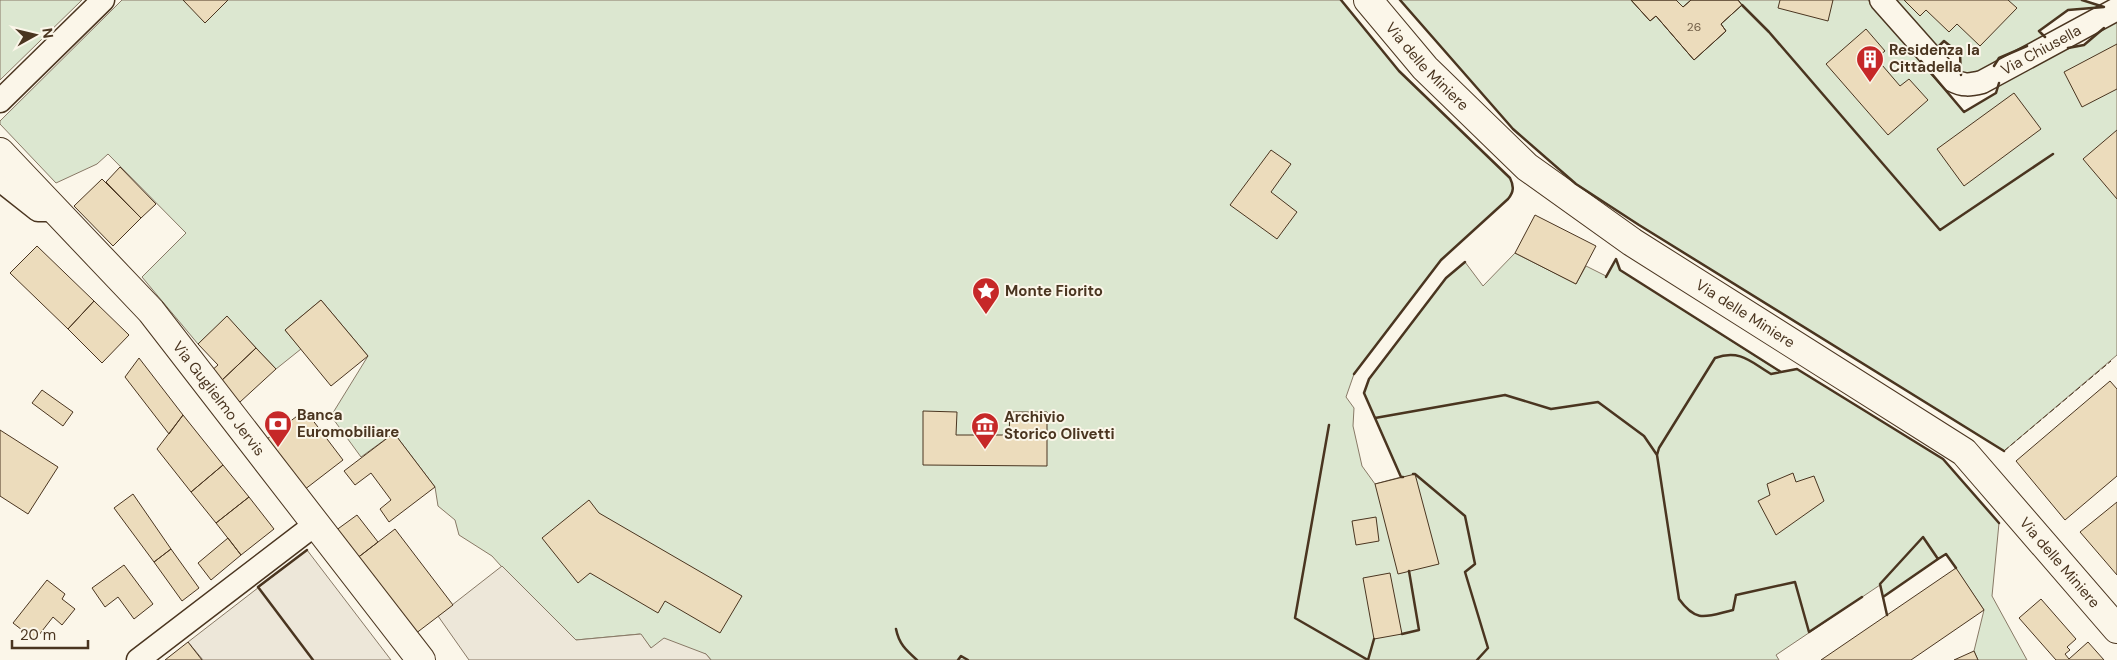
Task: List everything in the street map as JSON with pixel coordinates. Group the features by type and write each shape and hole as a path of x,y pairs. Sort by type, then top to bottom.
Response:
{"street":[{"path":"0,101 104,0"},
{"name":"Via delle Miniere","path":"1368,0 1425,68 1527,167 1632,242 1964,452 2117,629"},
{"name":"Via Chiusella","path":"1881,0 1952,80 1960,84 1970,85 1982,82 2117,9"},
{"name":"Via Guglielmo Jervis","path":"0,152 150,311 317,523 421,660"},
{"path":"0,180 38,210 56,210"},
{"path":"138,660 317,523"}],"green space":[{"path":"0,0 82,0 0,80"},
{"path":"122,0 1341,0 1399,71 1510,178 1513,186 1508,199 1441,260 1354,374 1346,397 1354,408 1353,426 1362,466 1375,484 1401,477 1364,393 1369,379 1446,278 1465,262 1483,286 1515,253 1576,284 1586,266 1606,276 1616,259 1620,270 1780,372 1797,369 1943,459 1999,523 1992,596 2027,660 1978,660 1974,651 1984,610 1946,554 1883,597 1880,585 1776,655 1779,660 711,660 706,654 651,648 640,634 576,640 492,556 459,535 455,520 438,506 435,487 394,433 361,457 331,416 368,356 321,300 285,330 301,349 276,369 227,317 198,344 142,277 186,233 108,154 97,164 56,183 0,124 0,121"},
{"path":"1400,0 1868,0 1964,112 1996,93 1999,82 2069,47 2084,45 2117,17 2117,355 2004,451 1576,184 1513,129"},
{"path":"1890,0 2082,0 2104,7 2068,10 2039,31 2046,37 1999,58 1988,73 1960,75 1960,54 1944,41 1934,52"}],"shaded area":[{"path":"307,550 391,660 203,660 188,642"},
{"path":"502,566 576,640 641,634 651,648 664,638 706,654 711,660 469,660 438,616"}],"building":[{"path":"183,0 228,0 205,23"},
{"path":"1631,0 1676,0 1683,7 1691,0 1738,0 1742,5 1721,24 1726,31 1694,60 1656,16 1650,21"},
{"path":"1631,0 1676,0 1683,7 1691,0 1738,0 1742,5 1721,24 1726,31 1694,60 1656,16 1650,21"},
{"path":"1780,0 1833,0 1828,21 1778,8"},
{"name":"Residenza la Cittadella","path":"1904,0 2008,0 2017,8 1980,46 1957,24 1949,32 1926,10 1920,16"},
{"name":"Residenza la Cittadella","path":"1866,29 1885,51 1876,58 1900,86 1909,79 1928,100 1888,135 1826,64"},
{"path":"2117,44 2117,89 2082,107 2064,72"},
{"name":"Residenza la Cittadella","path":"2014,93 2041,129 1964,186 1937,149"},
{"path":"2117,130 2117,199 2083,159"},
{"path":"1271,150 1291,164 1271,192 1297,212 1277,239 1230,205"},
{"path":"120,167 156,204 141,218 106,182"},
{"path":"102,179 141,218 113,246 74,206"},
{"path":"1535,215 1596,246 1576,284 1515,253"},
{"path":"37,246 94,301 68,329 10,273"},
{"path":"321,300 368,356 331,386 285,330"},
{"path":"94,301 129,335 102,363 68,329"},
{"path":"227,316 256,348 220,382 211,371 218,365 198,344"},
{"path":"256,348 276,369 240,402 220,382"},
{"path":"139,358 183,415 169,434 125,377"},
{"path":"2110,381 2117,389 2117,476 2065,520 2016,461"},
{"path":"42,390 73,412 63,426 32,403"},
{"path":"305,410 343,460 304,490 267,439"},
{"name":"Archivio Storico Olivetti","path":"923,411 957,412 956,435 1009,435 1010,412 1047,412 1047,466 923,465"},
{"path":"183,415 223,465 191,492 157,449"},
{"path":"0,430 58,467 28,514 0,496"},
{"path":"394,433 435,487 389,522 380,509 391,500 371,473 355,485 344,471"},
{"path":"223,465 249,497 216,523 191,492"},
{"path":"1793,473 1796,482 1814,476 1824,501 1776,535 1758,501 1770,495 1767,484"},
{"path":"1415,474 1439,564 1398,574 1375,484"},
{"path":"133,494 171,549 154,562 114,508"},
{"path":"249,497 274,529 241,555 216,523"},
{"path":"589,500 599,513 742,596 720,633 665,601 658,613 590,573 578,583 542,538"},
{"path":"2117,502 2117,575 2080,532"},
{"path":"357,515 378,542 356,559 335,531"},
{"path":"1376,517 1379,541 1356,545 1352,521"},
{"path":"395,529 453,605 415,634 356,559"},
{"path":"228,538 241,555 211,580 198,563"},
{"path":"171,549 199,588 182,601 154,562"},
{"path":"124,565 153,604 134,619 118,597 105,607 92,588"},
{"path":"1956,568 1984,610 1911,660 1821,660"},
{"path":"1390,573 1402,634 1374,639 1363,578"},
{"path":"47,580 65,594 62,599 75,609 62,625 53,617 35,640 13,623"},
{"path":"2041,599 2076,639 2067,647 2070,650 2065,654 2069,659 2088,642 2104,660 2056,660 2019,618"},
{"path":"188,642 202,660 165,660"},
{"path":"1974,651 1978,660 1954,660"}],"fence":[{"path":"2004,451 2111,361"}],"wall":[{"path":"1341,0 1399,71 1510,178 1513,186 1508,199 1441,260 1354,374"},
{"path":"1400,0 1513,129 1576,184 2004,451"},
{"path":"2045,37 2039,31 2068,10 2104,7 2082,0"},
{"path":"1742,5 1769,32 1940,230 2053,154"},
{"path":"2068,48 2084,45 2104,28"},
{"path":"1935,50 1944,41 1960,54 1961,75"},
{"path":"1994,66 1999,58 2027,46"},
{"path":"1921,61 1964,112 1996,93 1999,83"},
{"path":"1606,277 1616,259 1620,270 1781,372 1797,369 1943,459 1999,523"},
{"path":"1403,477 1401,477 1364,393 1369,379 1446,278 1465,262"},
{"path":"1781,372 1771,374 1751,361 1738,356 1731,355 1715,358 1659,448 1657,455 1679,599 1691,612 1697,615 1709,616 1733,610 1736,595 1795,582 1809,632 1862,597"},
{"path":"1375,418 1505,395 1551,409 1598,402 1644,436 1657,455"},
{"path":"1329,425 1295,618 1368,660 1374,639"},
{"path":"1413,474 1465,516 1475,564 1465,572 1488,648 1477,660"},
{"path":"1887,615 1880,584 1923,537 1938,559 1946,554 1956,568"},
{"path":"307,550 258,587 313,660"},
{"path":"1883,597 1938,559"},
{"path":"1402,634 1419,630 1409,571"},
{"path":"896,629 899,639 909,653 917,660"},
{"path":"958,660 961,656 968,660"}],"place":[{"name":"Residenza la Cittadella","path":"1870,83"},
{"name":"Monte Fiorito","path":"986,315"},
{"name":"Banca Euromobiliare","path":"278,448"},
{"name":"Archivio Storico Olivetti","path":"985,450"}]}
